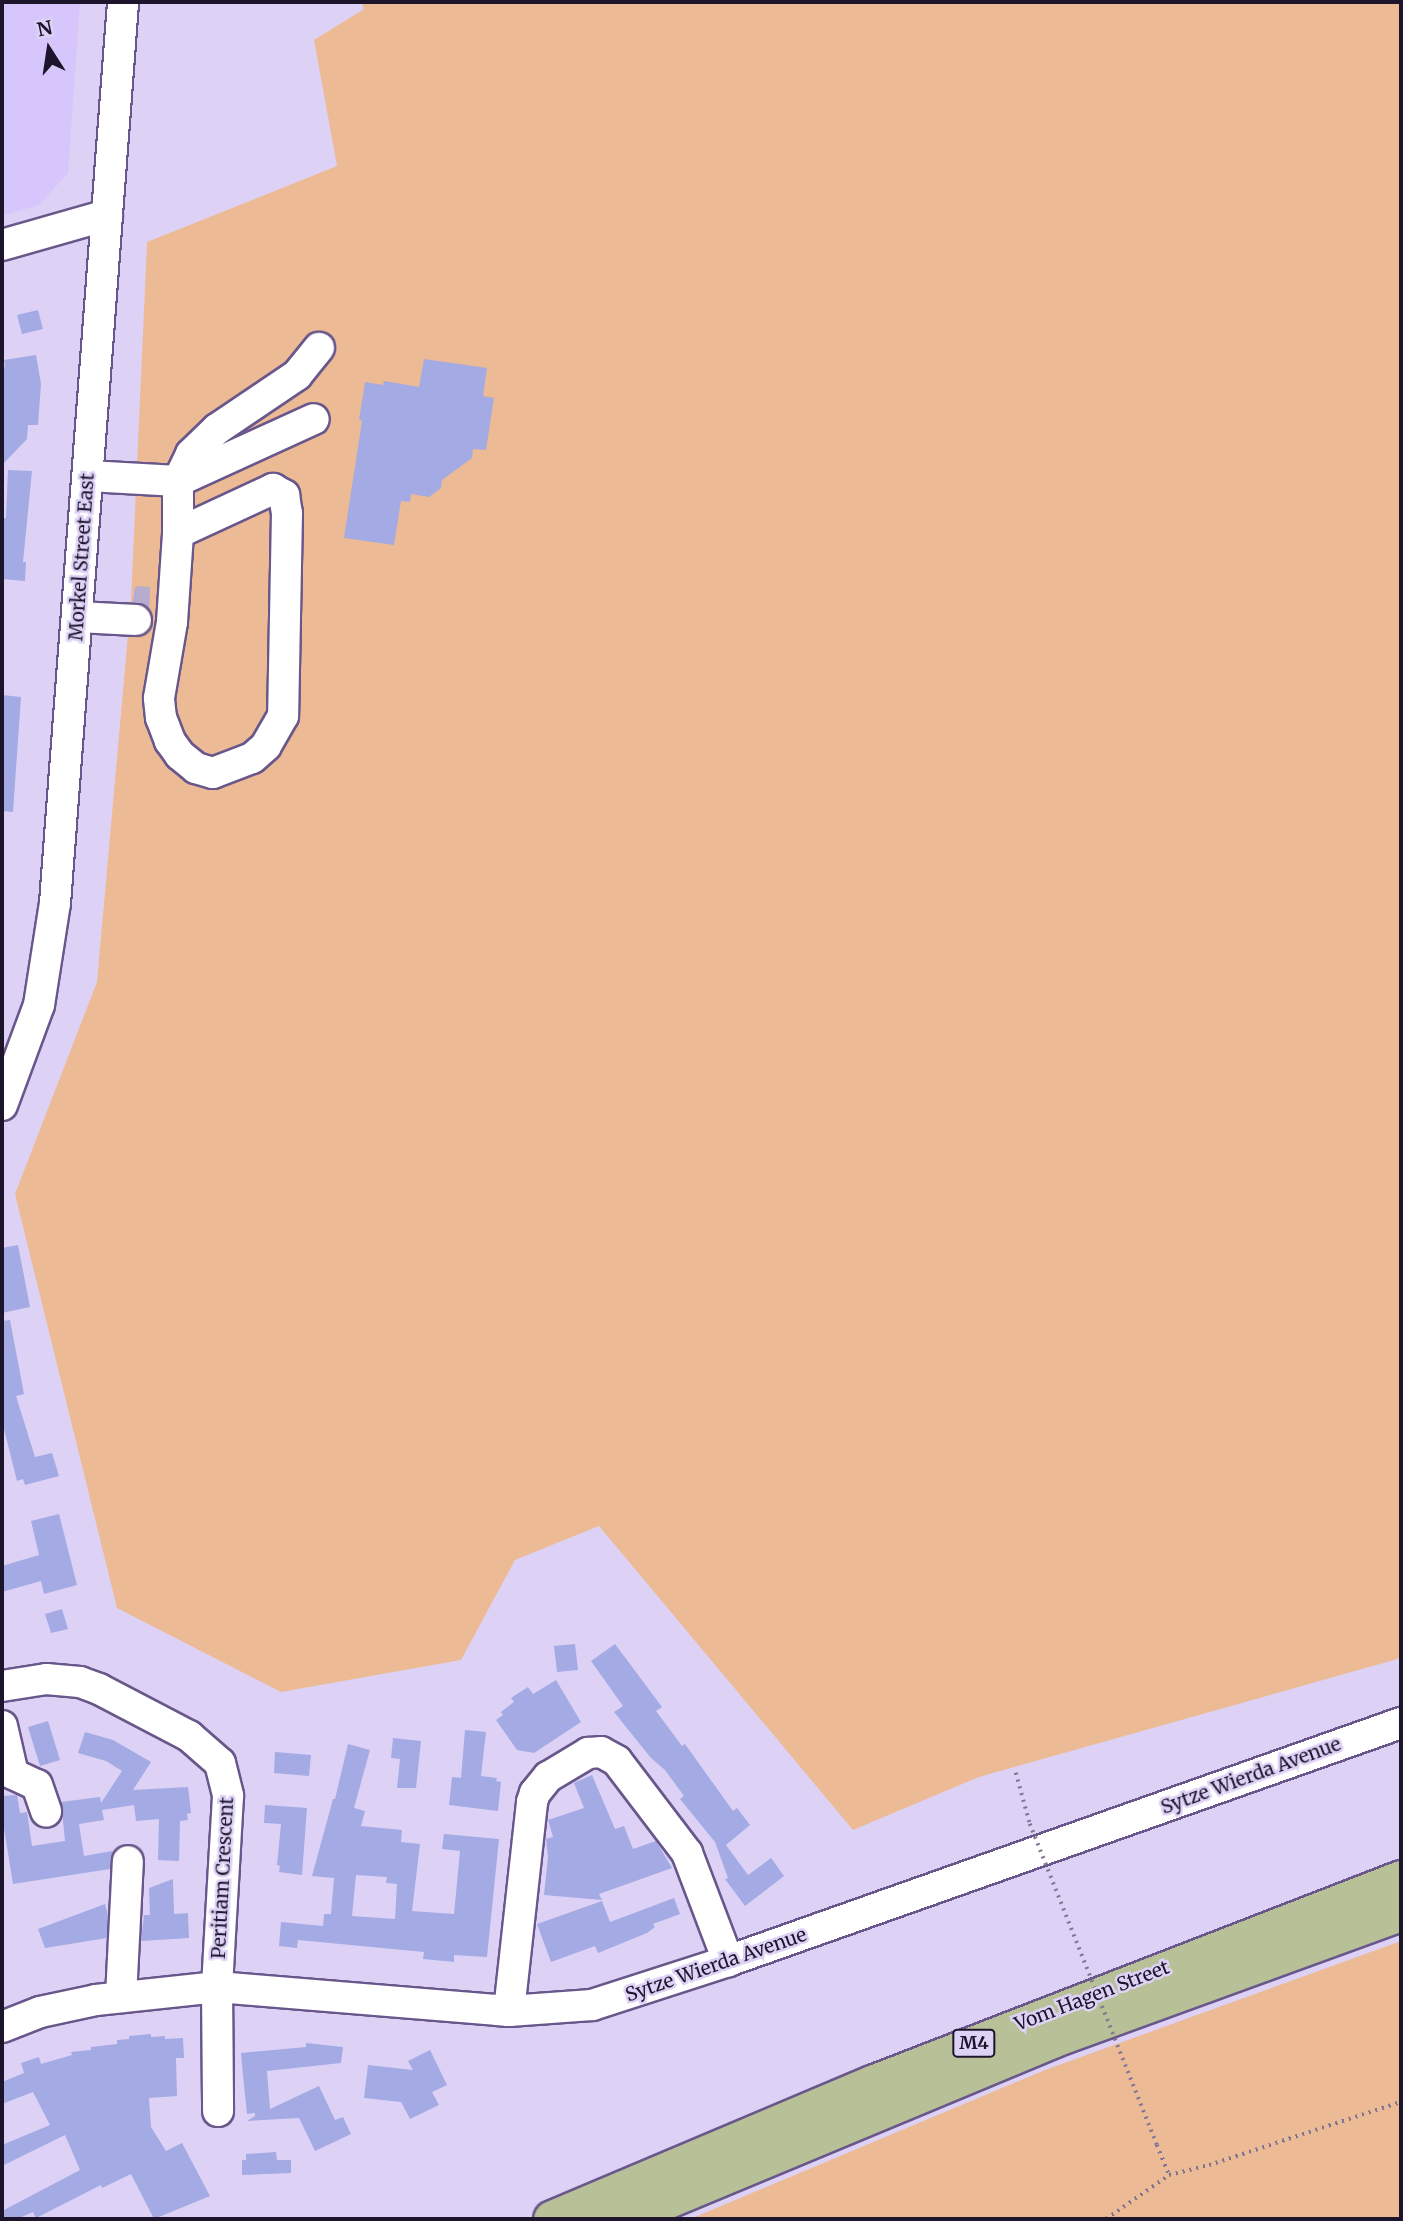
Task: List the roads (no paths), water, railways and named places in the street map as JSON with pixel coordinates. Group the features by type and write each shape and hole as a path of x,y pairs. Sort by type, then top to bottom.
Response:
{"main road":[{"name":"Vom Hagen Street","path":"552,2219 896,2074 1401,1878"},
{"name":"Vom Hagen Street","path":"620,2219 1054,2038 1401,1913"}],"street":[{"name":"Morkel Street East","path":"2,1105 39,1005 48,962 79,608 123,2"},
{"path":"2,246 107,215"},
{"path":"178,533 264,491 273,489 284,495 287,513 283,716 266,746 233,767 213,772 196,768 180,755 164,726 159,698 152,611 178,533 178,481 201,441 297,375 319,348"},
{"path":"88,476 178,481 314,419"},
{"path":"79,608 152,611"},
{"name":"Peritiam Crescent","path":"2,1686 46,1679 80,1682 178,1730 220,1763 228,1796 217,1987 218,2111"},
{"name":"Sytze Wierda Avenue","path":"2,2027 40,2012 121,1997 217,1987 509,2011 592,2005 728,1961 1401,1723"},
{"path":"2,1726 13,1774 37,1784 46,1811"},
{"path":"509,2011 527,1826 535,1793 548,1777 588,1753 601,1752 617,1761 687,1853 728,1961"},
{"path":"121,1997 128,1861"}],"tunnel":[{"path":"135,601 149,602"}]}
